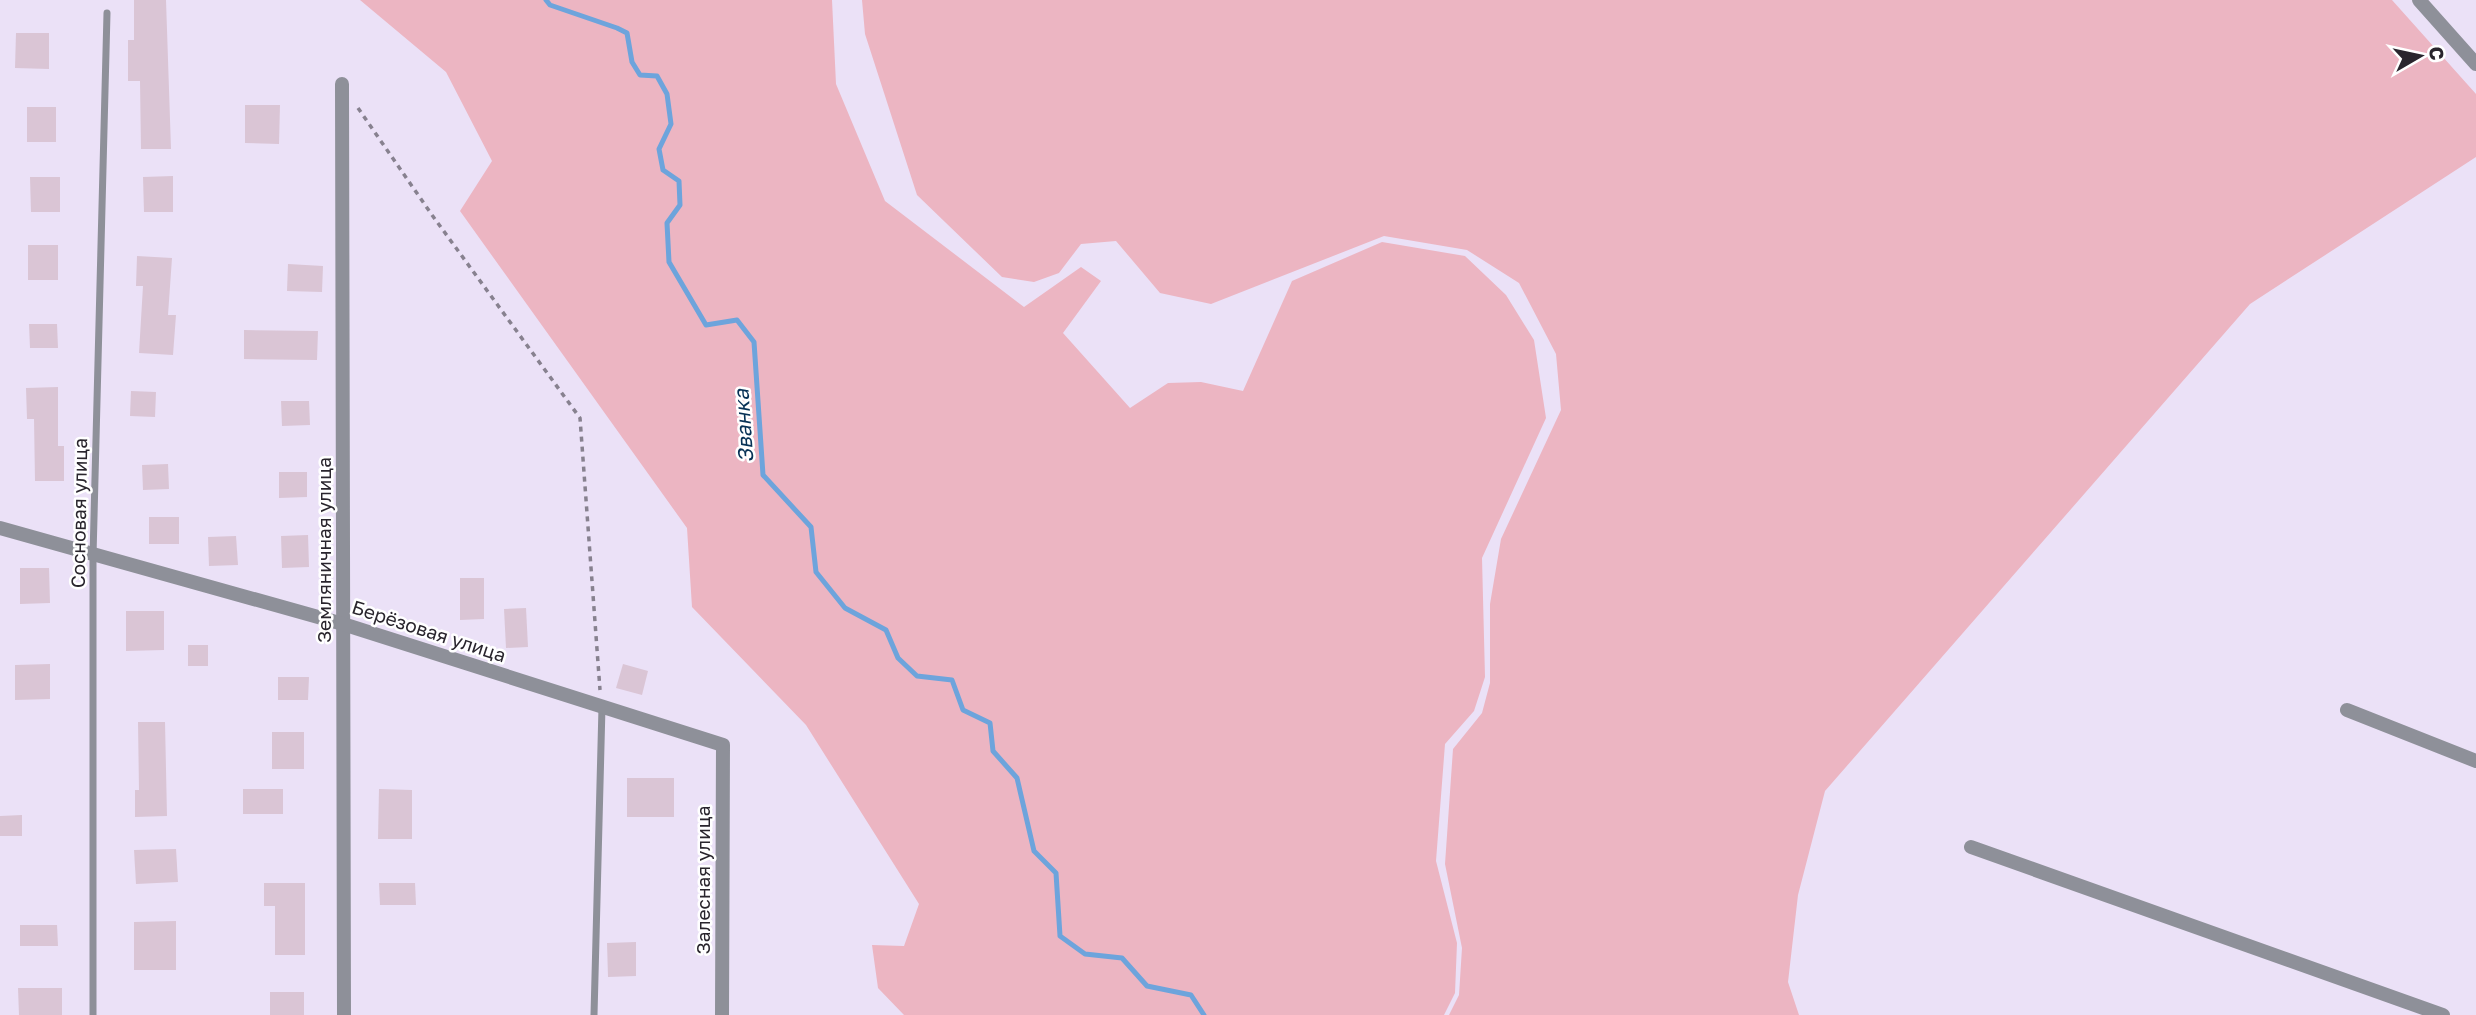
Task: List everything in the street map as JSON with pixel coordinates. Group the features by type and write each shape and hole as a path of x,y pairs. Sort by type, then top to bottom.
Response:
{"street":[{"path":"2418,0 2476,65"},
{"name":"Земляничная улица","path":"342,84 344,1015"},
{"name":"Берёзовая улица","path":"0,528 343,624 723,745"},
{"path":"2347,710 2476,761"},
{"name":"Залесная улица","path":"722,1015 723,745"},
{"path":"1971,847 2443,1015"}],"lane":[{"name":"Сосновая улица","path":"93,1015 93,556 107,13"},
{"path":"594,1015 602,706"}],"path":[{"path":"342,84 432,215 580,418 602,706"}],"shaded area":[{"path":"360,0 832,0 836,84 885,201 1024,307 1081,267 1101,281 1063,333 1130,408 1168,383 1201,382 1243,391 1292,281 1382,242 1465,256 1506,295 1534,340 1546,418 1482,558 1485,677 1474,711 1445,744 1436,861 1457,943 1455,993 1444,1015 904,1015 878,988 872,945 904,946 919,904 806,725 692,607 687,528 460,211 492,161 446,72"},
{"path":"862,0 2392,0 2476,94 2476,157 2250,304 1825,791 1798,895 1788,982 1799,1015 1449,1015 1459,995 1462,948 1445,864 1453,749 1482,713 1490,683 1490,604 1501,539 1561,410 1556,354 1519,283 1467,250 1384,236 1211,304 1160,293 1116,241 1081,244 1059,273 1034,282 1002,277 917,195 865,34"}],"building":[{"path":"134,0 166,0 171,149 141,149 140,81 128,81 128,40 134,40"},
{"path":"16,33 49,33 49,69 15,68"},
{"path":"245,105 280,105 279,144 245,143"},
{"path":"27,107 56,107 56,142 27,142"},
{"path":"173,176 173,212 144,212 143,177"},
{"path":"30,177 60,177 60,212 31,212"},
{"path":"28,245 58,245 58,280 28,280"},
{"path":"137,256 172,258 168,315 176,315 173,355 139,353 143,286 136,286"},
{"path":"288,264 323,266 322,292 287,291"},
{"path":"29,324 57,324 58,348 30,348"},
{"path":"244,330 318,331 317,360 244,359"},
{"path":"58,387 58,446 64,446 64,481 35,481 34,419 27,419 26,388"},
{"path":"131,391 156,392 155,417 130,416"},
{"path":"281,401 309,401 310,425 282,426"},
{"path":"168,464 169,489 143,490 142,465"},
{"path":"279,472 307,472 307,497 279,498"},
{"path":"149,517 179,517 179,544 149,544"},
{"path":"308,535 309,567 282,568 281,536"},
{"path":"236,536 238,565 209,566 208,537"},
{"path":"20,568 49,568 50,603 20,604"},
{"path":"460,578 484,578 484,619 460,620"},
{"path":"526,608 528,647 506,648 504,609"},
{"path":"126,611 164,611 164,650 126,651"},
{"path":"188,645 208,645 208,666 188,666"},
{"path":"50,664 50,699 15,700 15,665"},
{"path":"623,664 648,671 642,695 616,688"},
{"path":"278,677 309,677 308,700 278,700"},
{"path":"138,722 165,722 167,816 135,817 135,790 139,790"},
{"path":"272,732 304,732 304,769 272,769"},
{"path":"627,778 674,778 674,817 627,817"},
{"path":"243,789 283,789 283,814 243,814"},
{"path":"379,789 412,790 412,839 378,839"},
{"path":"22,815 22,836 0,836 0,816"},
{"path":"176,849 178,882 136,884 134,850"},
{"path":"264,883 305,883 305,955 275,955 275,906 264,906"},
{"path":"379,883 415,883 416,905 380,905"},
{"path":"176,921 176,970 134,970 134,922"},
{"path":"20,925 57,925 58,946 20,946"},
{"path":"636,942 636,976 608,977 607,943"},
{"path":"18,988 62,988 62,1015 19,1015"},
{"path":"270,992 304,992 304,1015 270,1015"}],"waterway":[{"name":"Званка","path":"546,0 550,5 627,33 632,62 640,75 657,76 667,94 671,124 659,149 663,170 679,181 680,205 667,223 669,262 706,325 737,320 754,342 763,475 811,527 816,572 845,608 886,630 898,658 917,676 952,680 963,710 990,723 993,751 1017,778 1034,851 1056,873 1060,936 1085,954 1122,958 1147,986 1191,995 1204,1015"}]}
